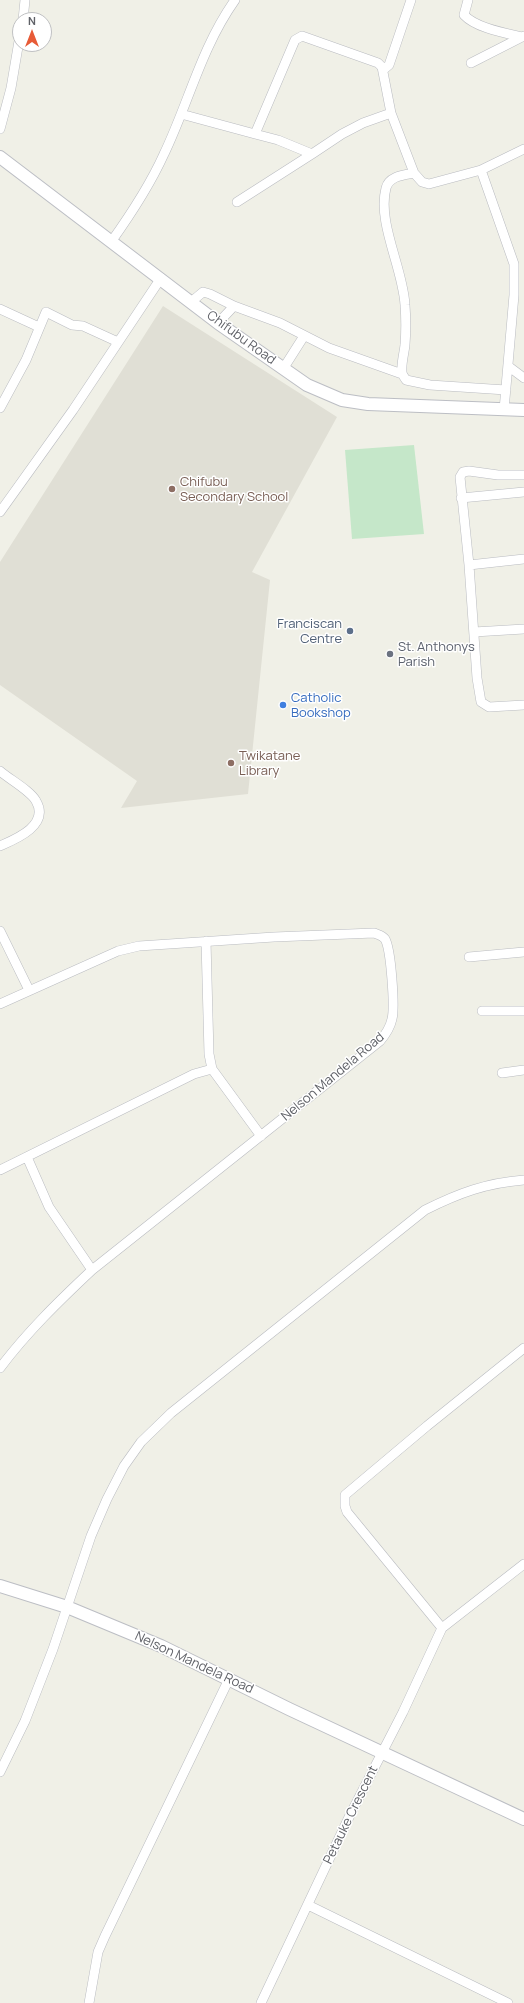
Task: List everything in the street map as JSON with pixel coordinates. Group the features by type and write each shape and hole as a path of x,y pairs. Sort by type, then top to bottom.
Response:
{"main road":[{"name":"Chifubu Road","path":"0,156 218,323 307,385 342,400 368,404 524,410"},
{"name":"Nelson Mandela Road","path":"0,1586 67,1607 161,1646 289,1709 524,1819"}],"street":[{"path":"24,12 26,0"},
{"path":"111,242 140,201 164,154 211,39 235,0"},
{"path":"383,70 390,62 411,0"},
{"path":"468,0 464,15 468,19 492,29 523,36"},
{"path":"471,63 523,36"},
{"path":"255,134 287,55 298,37 309,39 378,63 383,70 390,112 414,173 422,182 429,184 481,170 524,149"},
{"path":"0,129 11,88 17,52"},
{"path":"237,202 342,134 390,112"},
{"path":"181,114 283,142 312,154"},
{"path":"481,170 514,264 514,295 504,410"},
{"path":"402,374 405,344 405,305 398,265 391,248 384,203 389,182 395,178 414,173"},
{"path":"0,512 73,410 161,278"},
{"path":"191,302 203,292 210,294 234,306 280,323 329,348 402,374 406,380 430,385 506,390"},
{"path":"218,323 234,306"},
{"path":"0,310 39,327"},
{"path":"0,408 26,360 46,312 72,325 83,326 118,342"},
{"path":"284,369 304,336"},
{"path":"508,366 524,378"},
{"path":"524,475 498,475 469,471 462,472 460,477 469,565 477,678 481,702 490,707 524,705"},
{"path":"461,498 524,492"},
{"path":"469,565 524,559"},
{"path":"474,632 524,629"},
{"path":"0,771 36,800 38,817 35,825 27,833 0,846"},
{"path":"0,931 29,990"},
{"name":"Nelson Mandela Road","path":"0,1004 118,951 139,946 274,937 374,933 381,935 389,948 393,998 393,1018 388,1030 380,1041 92,1270 27,1334 0,1368"},
{"path":"206,942 209,1054 212,1069 261,1136"},
{"path":"469,957 524,952"},
{"path":"482,1011 524,1011"},
{"path":"0,1170 194,1074 212,1069"},
{"path":"502,1073 524,1070"},
{"path":"27,1157 49,1207 92,1270"},
{"path":"0,1772 25,1721 67,1607 76,1577 107,1499 124,1466 141,1442 171,1413 425,1210 473,1189 500,1182 524,1180"},
{"path":"524,1348 427,1426 345,1495 345,1506 347,1512 442,1628 524,1564"},
{"name":"Petauke Crescent","path":"262,2003 308,1904 403,1712 442,1628"},
{"path":"89,2003 98,1952 229,1679"},
{"path":"0,1749 9,1752"},
{"path":"308,1904 508,2003"}],"shaded area":[{"name":"Chifubu Secondary School","path":"163,306 337,417 252,572 270,580 248,794 121,808 137,781 0,685 0,562"}],"green space":[{"path":"414,445 424,534 352,539 345,450"}],"place":[{"name":"Chifubu Secondary School","path":"172,489"},
{"name":"Franciscan Centre","path":"350,631"},
{"name":"St. Anthonys Parish","path":"390,654"},
{"name":"Catholic Bookshop","path":"283,705"},
{"name":"Twikatane Library","path":"231,763"}]}
